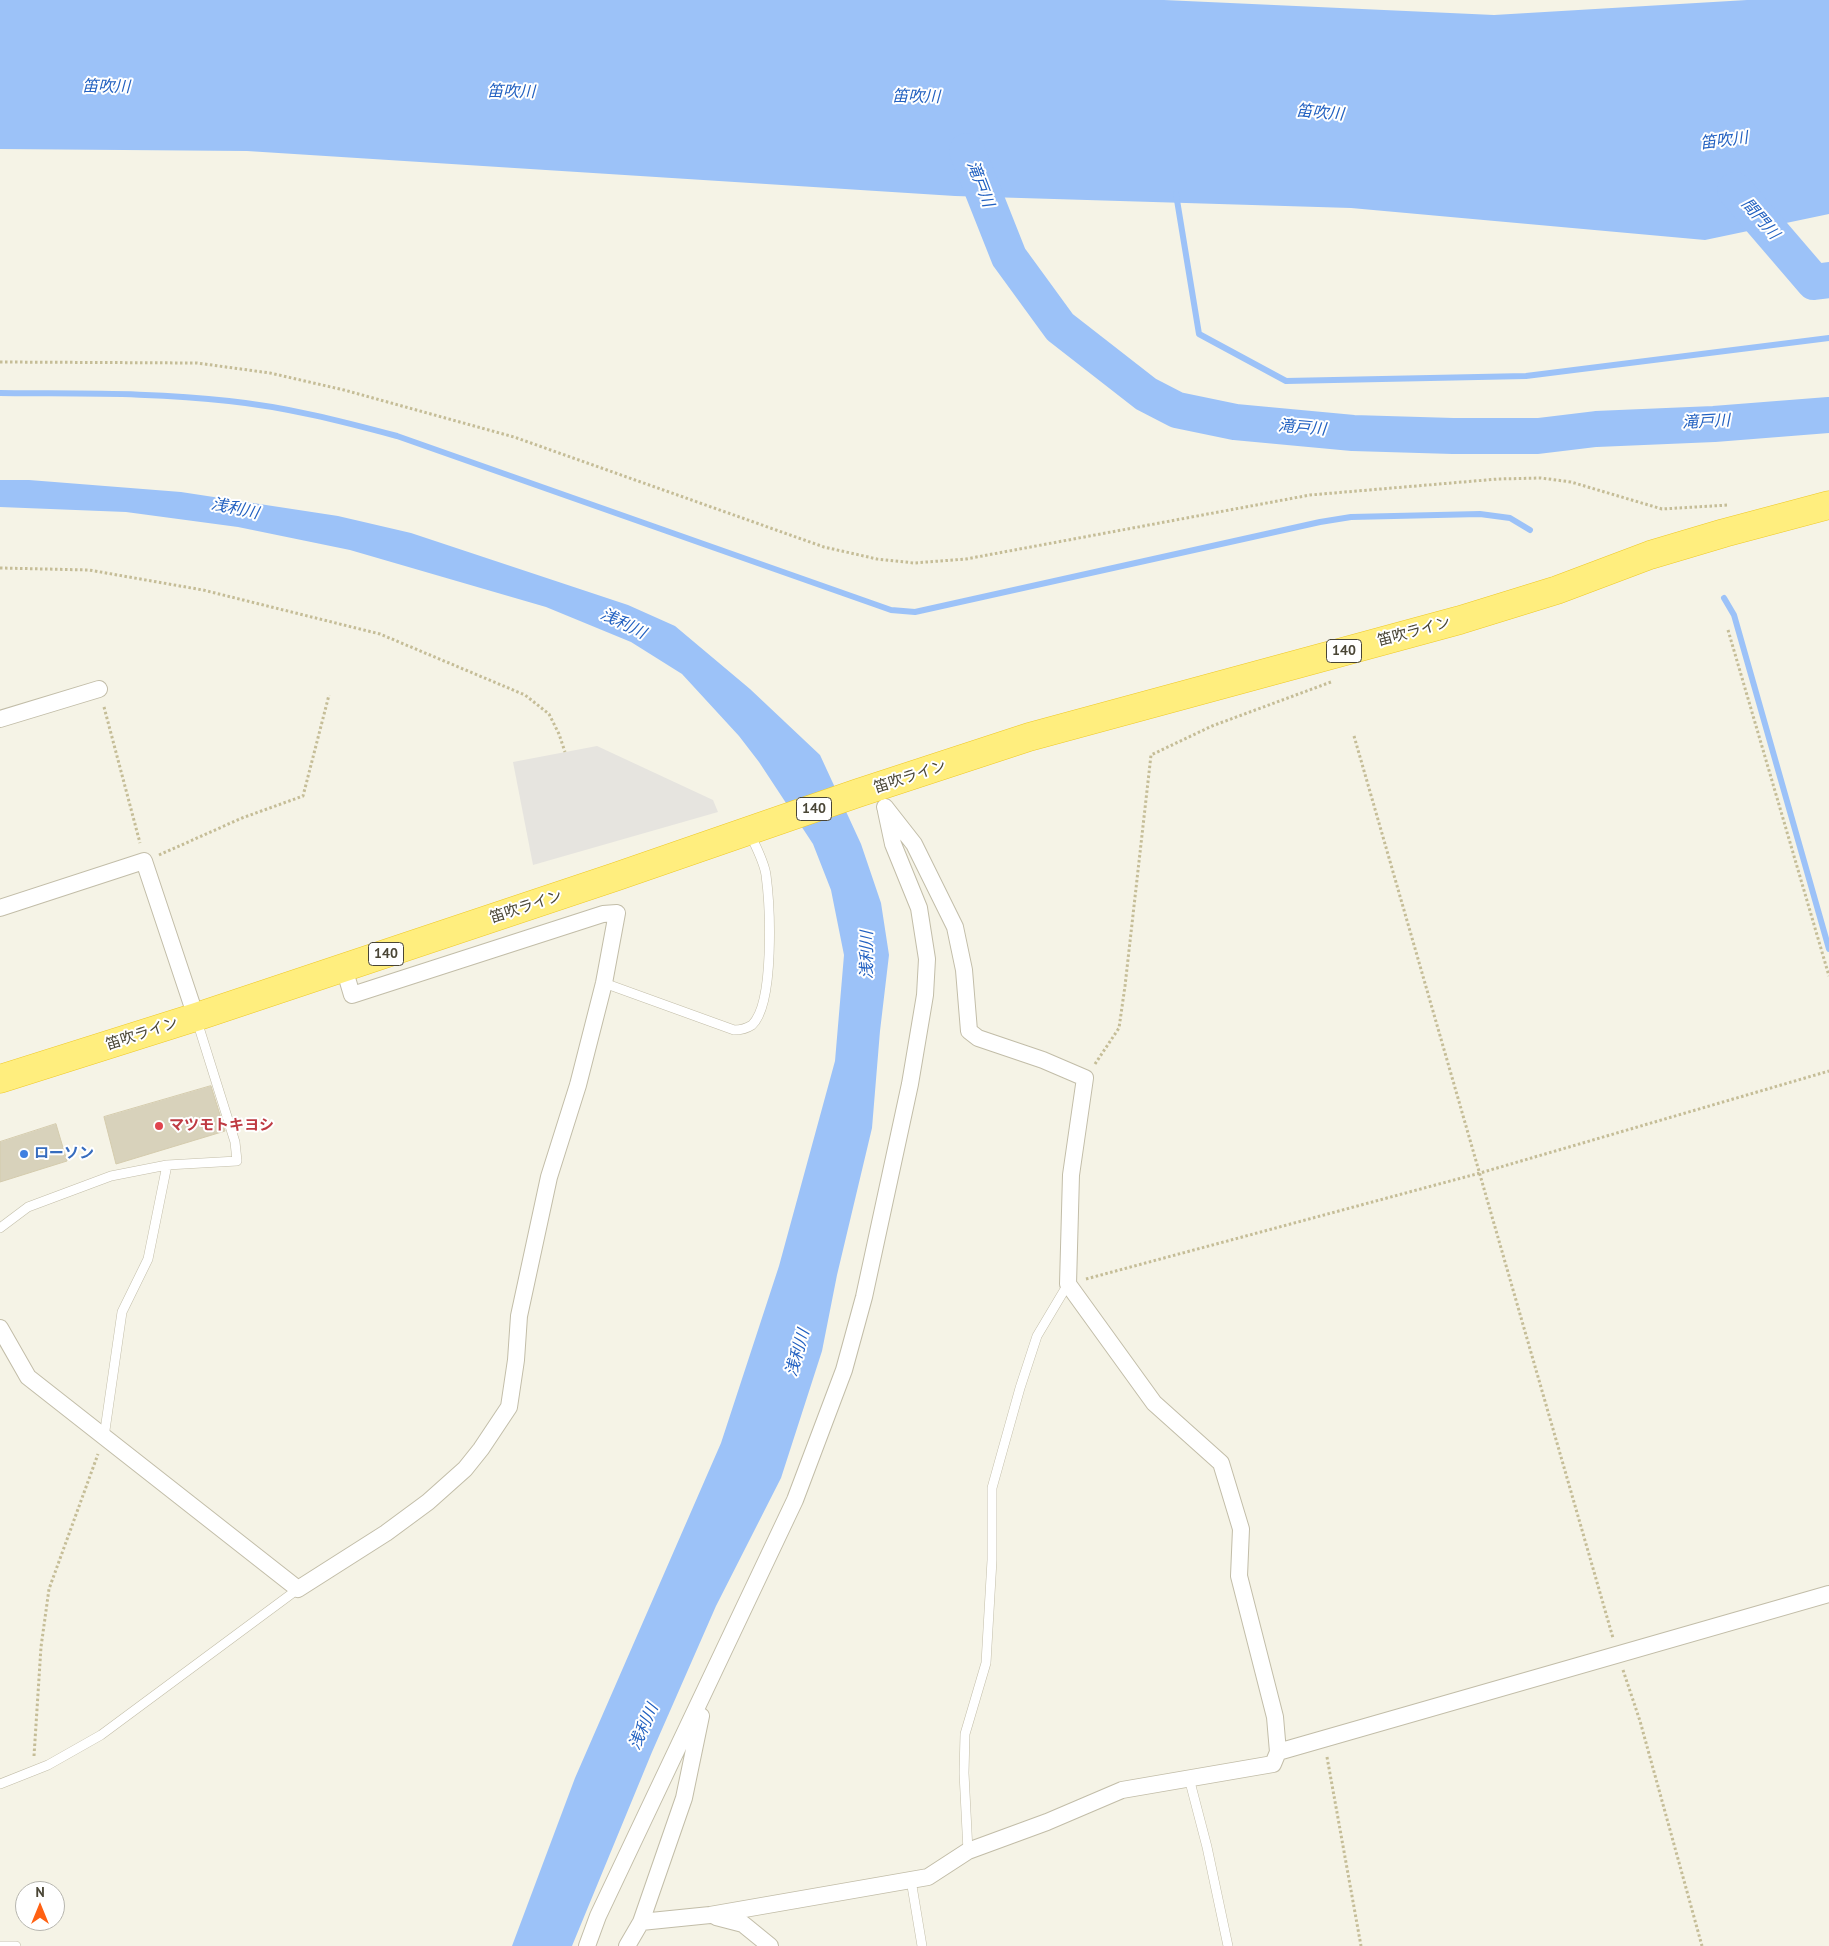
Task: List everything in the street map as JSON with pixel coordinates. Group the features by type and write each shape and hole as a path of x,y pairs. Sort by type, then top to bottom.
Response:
{"highway":[{"name":"笛吹ライン","path":"0,1079 196,1017 759,828 873,796 1029,737 1460,620 1557,590 1650,555 1724,533 1829,506"}],"street":[{"path":"0,719 99,689"},
{"path":"640,1922 710,1916 928,1877 968,1851 1047,1822 1122,1790 1273,1764 1278,1752 1275,1717 1239,1576 1241,1529 1221,1464 1154,1403 1068,1284 1071,1175 1085,1078 1043,1060 978,1038 969,1032 964,970 954,928 914,844 873,796"},
{"path":"587,1946 598,1916 795,1500 844,1370 864,1297 910,1084 925,995 927,959 919,908 873,796"},
{"path":"0,908 144,861 196,1017"},
{"path":"0,1328 28,1378 298,1588 386,1533 428,1502 465,1469 509,1407 516,1360 519,1316 549,1177 578,1085 604,983 617,912 603,914 352,995 344,968"},
{"path":"1278,1752 1829,1594"},
{"path":"627,1946 640,1922 684,1798 706,1691"},
{"path":"710,1916 743,1924 770,1946"}],"lane":[{"path":"604,983 734,1030 744,1030 753,1024 762,1004 770,941 766,873 759,828"},
{"path":"0,1228 28,1207 111,1176 168,1165 237,1161 236,1142 196,1017"},
{"path":"104,1437 122,1312 148,1259 168,1165"},
{"path":"968,1851 964,1734 986,1663 992,1560 992,1488 1037,1336 1068,1284"},
{"path":"0,1784 48,1765 101,1735 298,1588"},
{"path":"1189,1778 1207,1847 1228,1946"},
{"path":"911,1880 922,1946"},
{"path":"0,1946 16,1946"}],"path":[{"path":"0,362 197,363 270,374 344,390 514,437 824,548 877,559 914,563 966,559 1310,495 1498,479 1541,478 1572,482 1662,509 1737,505"},
{"path":"0,568 98,572 203,590 380,634 525,695 550,714 565,752"},
{"path":"1728,630 1829,976"},
{"path":"1085,1078 1119,1028 1150,755 1212,726 1334,681"},
{"path":"99,689 144,861 242,818 303,796 329,695"},
{"path":"1354,736 1618,1655 1640,1721 1702,1946"},
{"path":"1068,1284 1480,1173 1829,1071"},
{"path":"33,1771 41,1647 49,1589 104,1437"},
{"path":"1323,1739 1361,1946"}],"shaded area":[{"path":"597,746 713,800 718,812 533,865 513,762"}],"water":[{"name":"笛吹川","path":"0,0 1164,0 1494,15 1747,0 1829,0 1829,214 1705,240 1351,208 955,196 247,151 0,149"},
{"name":"浅利川","path":"0,480 29,480 181,492 338,516 411,533 628,605 675,626 750,689 820,755 861,844 881,903 889,955 880,1031 872,1128 837,1275 822,1351 781,1478 716,1606 652,1752 572,1946 512,1946 575,1778 721,1443 779,1266 835,1061 844,955 831,890 813,844 759,762 739,736 682,674 631,642 546,607 350,550 238,527 126,512 0,507"}],"building":[{"path":"211,1086 225,1131 116,1164 104,1117"},
{"path":"56,1124 67,1161 0,1182 0,1142"}],"waterway":[{"name":"滝戸川","path":"967,151 1009,257 1060,327 1146,394 1177,410 1235,422 1353,433 1453,436 1538,436 1596,429 1714,424 1829,415"},
{"name":"間門川","path":"1735,190 1814,282 1829,280"},
{"path":"1176,194 1199,334 1286,381 1526,376 1829,338"},
{"path":"0,393 114,394 200,398 271,407 334,420 397,436 891,610 915,612 1320,522 1351,517 1480,514 1510,518 1530,530"},
{"path":"1724,598 1734,615 1829,949"}],"place":[{"name":"マツモトキヨシ","path":"159,1126"},
{"name":"ローソン","path":"24,1154"}]}
